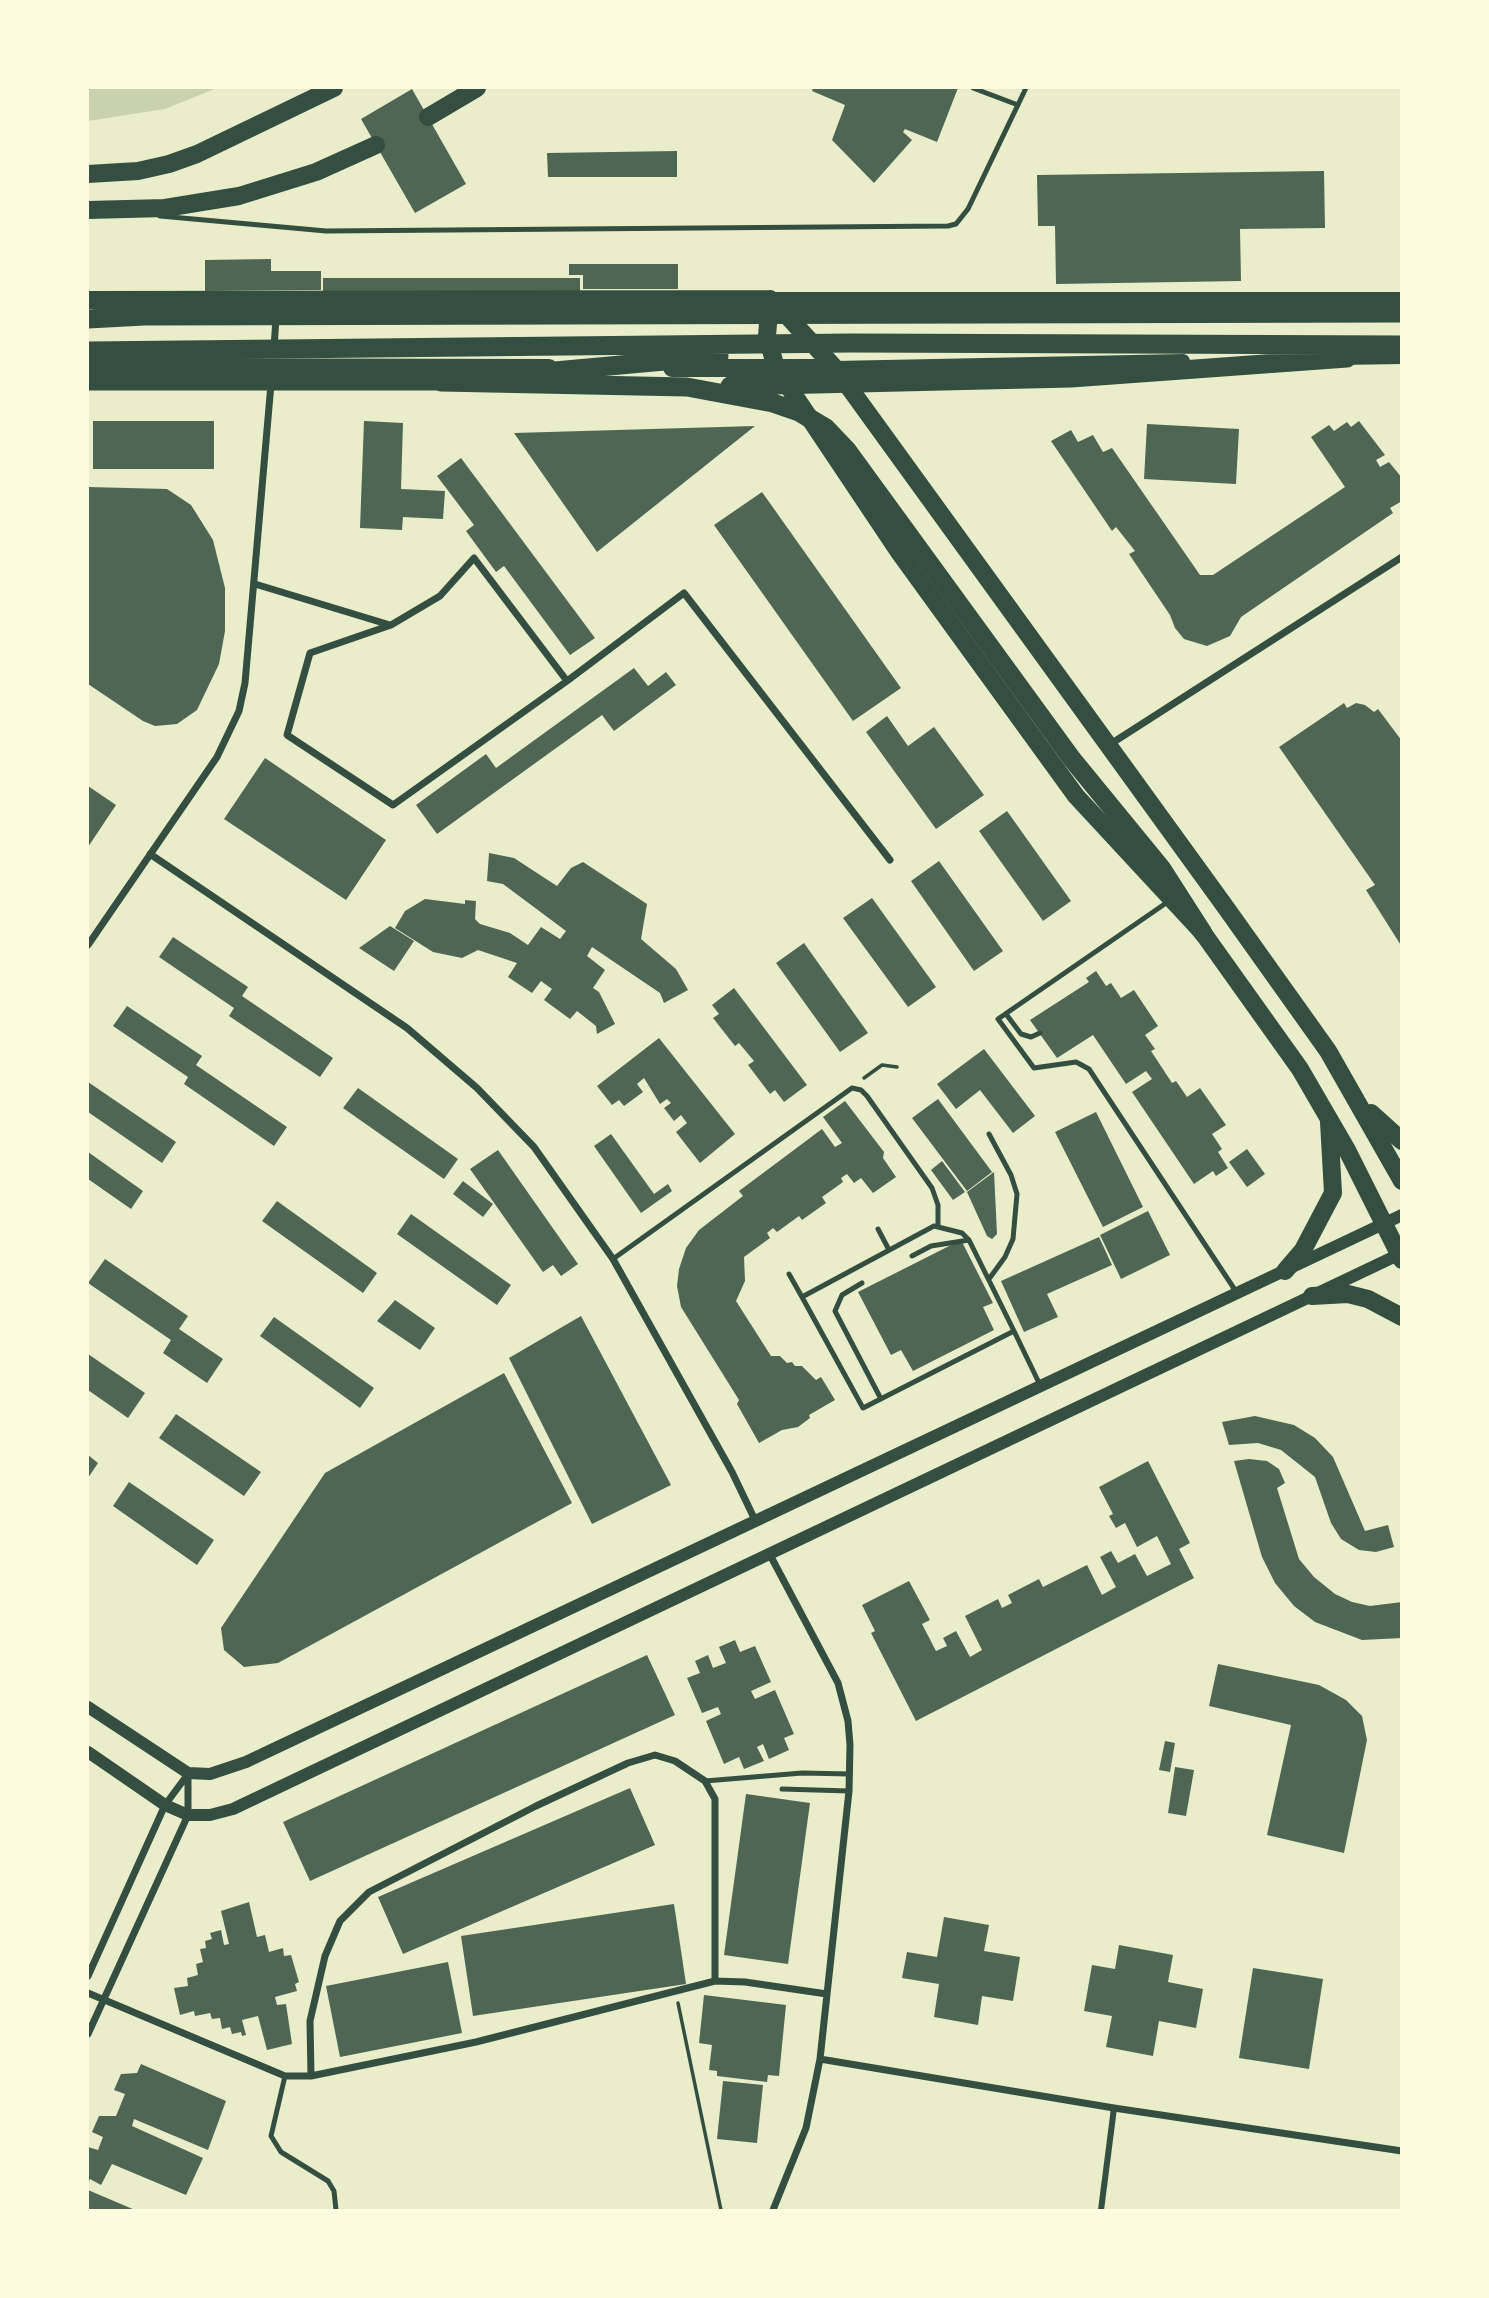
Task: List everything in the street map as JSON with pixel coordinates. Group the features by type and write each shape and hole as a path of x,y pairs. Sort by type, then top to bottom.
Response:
{"highway":[{"path":"88,318 1402,313"},
{"path":"441,382 851,344"},
{"path":"88,351 851,344 1402,345"},
{"path":"88,381 441,382 687,387 1071,379 1347,358"},
{"path":"687,387 773,403 799,412 826,428 847,450 1072,759 1162,869 1203,933"}],"main road":[{"path":"88,174 138,171 169,164 197,154 334,88"},
{"path":"428,117 477,88"},
{"path":"89,210 165,208 239,196 316,172 376,145"},
{"path":"770,299 766,337 776,368 899,552 1076,796 1203,933 1300,1069 1329,1118 1401,1255"},
{"path":"770,299 835,369 1109,745 1328,1051 1402,1181"},
{"path":"88,300 1402,299"},
{"path":"88,367 835,369 1402,357"},
{"path":"1357,1100 1402,1141"},
{"path":"1285,1271 1303,1250 1333,1193 1329,1118"},
{"path":"1312,1296 1348,1294 1368,1299 1402,1317"}],"street":[{"path":"88,945 230,734 245,683 277,299"},
{"path":"1109,745 1402,557"},
{"path":"567,681 474,558 440,596 390,625 310,653 286,735 393,806 567,681 684,593 890,860"},
{"path":"255,584 390,625"},
{"path":"150,854 407,1028 477,1088 534,1147 613,1259 732,1472 754,1520"},
{"path":"88,1707 188,1773 210,1774 259,1756 1402,1215"},
{"path":"88,1752 165,1805 188,1815 210,1815 257,1798 769,1552 1401,1255"},
{"path":"769,1552 838,1683 848,1721 850,1774 820,2059 806,2128 773,2210"},
{"path":"312,2076 310,2021 325,1956 340,1921 369,1892 536,1806 628,1763 655,1755 675,1761 705,1781 715,1799 715,1982"},
{"path":"88,1976 165,1805 188,1773"},
{"path":"88,2034 188,1815 188,1773"},
{"path":"88,1993 285,2076 312,2076 476,2042 715,1982 746,1982 827,1994"},
{"path":"820,2059 1114,2108 1402,2151"},
{"path":"1101,2210 1114,2108"}],"lane":[{"path":"973,88 1018,105"},
{"path":"89,210 326,231 948,226 956,224 968,209 1026,88"},
{"path":"1171,899 998,1019 1034,1068 1076,1062 1089,1069 1237,1293"},
{"path":"1006,1014 1021,1034 1031,1037 1040,1033"},
{"path":"613,1259 848,1089 856,1088 867,1096 932,1188 938,1205 937,1225"},
{"path":"989,1134 1014,1181 1017,1194 1013,1239 989,1279"},
{"path":"802,1297 937,1225 962,1233 970,1240 1041,1387"},
{"path":"878,1229 889,1250"},
{"path":"912,1256 932,1246 970,1240"},
{"path":"789,1274 863,1408 1014,1331"},
{"path":"862,1283 842,1295 835,1311 881,1399"},
{"path":"705,1781 802,1773 850,1774"},
{"path":"782,1788 849,1791"},
{"path":"285,2076 271,2136 281,2152 328,2181 334,2191 336,2210"}],"path":[{"path":"848,1089 882,1065 897,1067"},
{"path":"675,1992 721,2210"}],"green space":[{"path":"88,88 217,88 165,109 88,121"}],"building":[{"path":"813,88 958,88 937,142 905,129 903,132 912,140 874,183 832,140 845,105 812,91"},
{"path":"412,89 466,184 415,213 361,119"},
{"path":"677,151 677,177 548,177 547,153"},
{"path":"1324,171 1325,228 1240,229 1241,281 1056,284 1055,226 1038,226 1037,175"},
{"path":"271,259 271,271 321,271 321,290 205,291 205,260"},
{"path":"569,264 678,264 678,289 583,289 583,275 569,275"},
{"path":"323,278 580,278 580,292 323,291"},
{"path":"93,421 214,421 214,469 93,469"},
{"path":"364,421 403,423 401,489 445,491 443,519 403,517 402,530 360,528"},
{"path":"1359,421 1385,455 1376,460 1380,467 1389,462 1402,478 1402,501 1390,508 1393,513 1241,617 1230,636 1207,646 1184,639 1175,628 1170,615 1129,554 1135,551 1116,527 1112,531 1051,441 1071,430 1078,442 1093,435 1103,452 1112,448 1200,575 1213,575 1345,487 1311,437 1329,425 1334,431 1347,422 1351,427"},
{"path":"1147,424 1239,429 1236,484 1144,479"},
{"path":"755,426 597,552 514,433"},
{"path":"461,458 595,638 570,655 504,566 496,572 466,531 474,525 437,476"},
{"path":"88,487 167,489 191,505 213,540 225,588 225,631 219,664 197,710 177,724 155,726 143,721 88,684"},
{"path":"762,492 901,688 853,721 714,525"},
{"path":"634,668 648,686 666,672 676,685 614,731 602,715 437,834 416,805 486,754 496,768"},
{"path":"1344,703 1347,708 1356,703 1365,705 1374,712 1378,709 1402,741 1402,947 1366,890 1375,885 1279,747"},
{"path":"887,716 908,746 934,727 984,795 936,829 866,732"},
{"path":"265,758 386,840 346,900 224,819"},
{"path":"88,786 116,805 88,847"},
{"path":"1007,811 1071,901 1043,921 979,831"},
{"path":"489,853 514,858 557,886 571,868 583,862 647,904 641,939 676,969 688,990 664,1003 660,993 592,947 587,956 605,970 593,988 599,992 615,1024 597,1034 596,1026 577,1011 570,1019 544,1000 552,989 541,981 532,993 508,977 517,963 478,950 462,958 433,952 395,928 405,911 425,899 465,904 465,900 476,901 475,919 480,924 510,933 528,945 541,927 560,939 566,931 503,884 487,881"},
{"path":"939,861 1003,951 974,971 911,881"},
{"path":"872,898 936,987 908,1007 843,918"},
{"path":"390,926 414,941 394,971 359,948"},
{"path":"173,937 248,987 242,996 333,1058 320,1077 229,1016 234,1008 159,957"},
{"path":"804,943 868,1033 840,1052 776,963"},
{"path":"1096,971 1106,986 1111,983 1121,998 1134,990 1158,1026 1145,1035 1155,1049 1151,1051 1172,1083 1176,1081 1187,1097 1200,1088 1226,1125 1212,1134 1222,1149 1218,1152 1228,1168 1216,1176 1213,1171 1194,1184 1132,1092 1152,1079 1146,1071 1126,1084 1093,1035 1057,1058 1030,1020 1089,982 1086,978"},
{"path":"734,988 807,1085 784,1102 775,1090 770,1094 748,1065 754,1061 739,1043 735,1046 713,1018 719,1014 712,1005"},
{"path":"127,1006 202,1056 196,1065 287,1127 274,1146 184,1084 188,1077 113,1026"},
{"path":"659,1038 735,1134 700,1163 676,1132 687,1123 681,1115 674,1121 664,1108 671,1103 667,1099 660,1104 644,1078 637,1084 643,1092 624,1106 619,1100 612,1105 597,1086"},
{"path":"984,1049 1035,1116 1013,1133 980,1090 956,1109 937,1084"},
{"path":"88,1082 176,1142 162,1163 88,1112"},
{"path":"358,1088 458,1159 444,1179 343,1108"},
{"path":"938,1099 992,1172 967,1191 912,1118"},
{"path":"845,1101 884,1152 883,1158 896,1177 873,1193 861,1178 854,1183 847,1174 841,1178 843,1182 822,1197 826,1203 802,1220 799,1216 777,1232 773,1228 767,1233 770,1238 744,1257 745,1281 736,1301 771,1356 780,1356 787,1363 802,1366 816,1380 821,1377 835,1400 809,1415 810,1418 798,1427 782,1430 759,1443 737,1404 739,1400 681,1307 677,1286 679,1269 686,1248 699,1230 743,1196 739,1191 822,1129 835,1147 842,1143 823,1117"},
{"path":"1096,1112 1143,1207 1103,1227 1055,1132"},
{"path":"611,1134 654,1194 668,1184 672,1191 641,1213 594,1146"},
{"path":"1247,1149 1265,1174 1247,1187 1229,1162"},
{"path":"498,1150 578,1264 561,1276 553,1265 543,1272 470,1169"},
{"path":"88,1152 143,1191 131,1209 88,1179"},
{"path":"942,1161 965,1192 953,1200 931,1170"},
{"path":"994,1172 997,1234 992,1239 987,1236 967,1192"},
{"path":"463,1181 493,1204 483,1217 453,1194"},
{"path":"277,1201 377,1273 363,1293 262,1221"},
{"path":"1148,1211 1170,1255 1121,1279 1100,1235"},
{"path":"411,1214 511,1285 497,1305 397,1234"},
{"path":"1099,1237 1112,1265 1047,1294 1058,1317 1024,1332 1001,1281"},
{"path":"961,1240 993,1303 983,1307 994,1330 913,1371 901,1350 891,1355 858,1292"},
{"path":"105,1259 188,1316 179,1329 223,1359 207,1383 163,1353 171,1340 88,1283"},
{"path":"395,1300 435,1328 420,1350 377,1321"},
{"path":"581,1316 671,1485 592,1524 509,1358"},
{"path":"274,1317 374,1388 360,1408 260,1336"},
{"path":"88,1354 145,1393 128,1418 88,1390"},
{"path":"504,1373 572,1503 278,1663 244,1667 224,1650 221,1628 325,1473"},
{"path":"176,1414 261,1472 244,1496 159,1438"},
{"path":"1255,1416 1294,1425 1315,1438 1333,1457 1365,1531 1388,1525 1394,1547 1376,1552 1359,1550 1341,1539 1331,1523 1315,1477 1281,1450 1258,1443 1229,1445 1222,1422"},
{"path":"88,1455 98,1463 88,1478"},
{"path":"1148,1461 1190,1543 1179,1549 1194,1578 916,1721 871,1633 875,1631 862,1605 909,1581 930,1620 922,1624 936,1651 947,1646 943,1638 956,1631 970,1657 982,1650 965,1616 998,1599 1002,1608 1012,1603 1008,1595 1039,1579 1043,1587 1087,1565 1102,1595 1116,1587 1100,1557 1111,1551 1118,1563 1135,1554 1147,1576 1171,1564 1157,1536 1137,1547 1125,1523 1116,1528 1109,1516 1113,1514 1099,1487"},
{"path":"1234,1461 1267,1461 1279,1469 1285,1483 1277,1488 1299,1559 1314,1577 1335,1594 1352,1602 1370,1606 1402,1602 1402,1638 1362,1640 1315,1622 1294,1606 1275,1583 1262,1557"},
{"path":"129,1482 214,1540 197,1565 113,1506"},
{"path":"735,1640 740,1652 755,1646 771,1682 751,1691 755,1699 775,1690 794,1734 784,1738 789,1750 769,1759 763,1744 757,1747 764,1761 744,1769 739,1757 724,1764 706,1721 721,1714 718,1707 702,1713 687,1678 700,1673 695,1661 708,1655 713,1668 726,1663 719,1647"},
{"path":"647,1655 675,1715 310,1881 283,1822"},
{"path":"1218,1664 1319,1685 1346,1700 1362,1716 1367,1740 1344,1853 1267,1835 1291,1725 1209,1706"},
{"path":"1165,1741 1175,1743 1170,1772 1159,1770"},
{"path":"1175,1767 1194,1770 1186,1816 1168,1813"},
{"path":"630,1788 655,1845 403,1954 378,1897"},
{"path":"746,1794 810,1803 788,1964 724,1955"},
{"path":"249,1902 257,1937 265,1935 269,1952 283,1948 284,1956 291,1955 299,1982 295,1984 297,1991 275,1997 277,2005 286,2004 292,2044 267,2050 258,2016 242,2020 246,2035 242,2036 241,2032 232,2034 230,2027 222,2029 220,2018 212,2019 210,2013 195,2016 194,2011 180,2015 174,1988 188,1986 187,1978 198,1975 196,1964 203,1962 200,1949 206,1948 205,1941 212,1939 210,1933 221,1930 224,1945 229,1944 221,1911"},
{"path":"674,1904 686,1984 473,2016 461,1936"},
{"path":"944,1917 989,1925 984,1951 1020,1957 1013,2001 982,1996 978,2025 934,2017 939,1984 902,1978 907,1952 937,1957"},
{"path":"1119,1945 1173,1955 1168,1982 1203,1989 1196,2028 1159,2021 1153,2056 1106,2047 1112,2016 1084,2011 1092,1965 1115,1969"},
{"path":"448,1962 462,2033 340,2057 326,1986"},
{"path":"1253,1968 1323,1979 1309,2069 1239,2058"},
{"path":"704,1995 786,2005 779,2076 768,2075 767,2082 717,2076 717,2071 709,2070 712,2045 699,2043"},
{"path":"141,2064 226,2101 208,2150 134,2119 132,2126 203,2158 186,2195 112,2164 101,2185 90,2179 88,2184 88,2147 98,2150 103,2137 92,2132 99,2116 116,2116 125,2094 114,2090 121,2074 137,2073"},
{"path":"723,2081 763,2085 757,2143 717,2139"},
{"path":"88,2190 135,2210 88,2210"}]}
